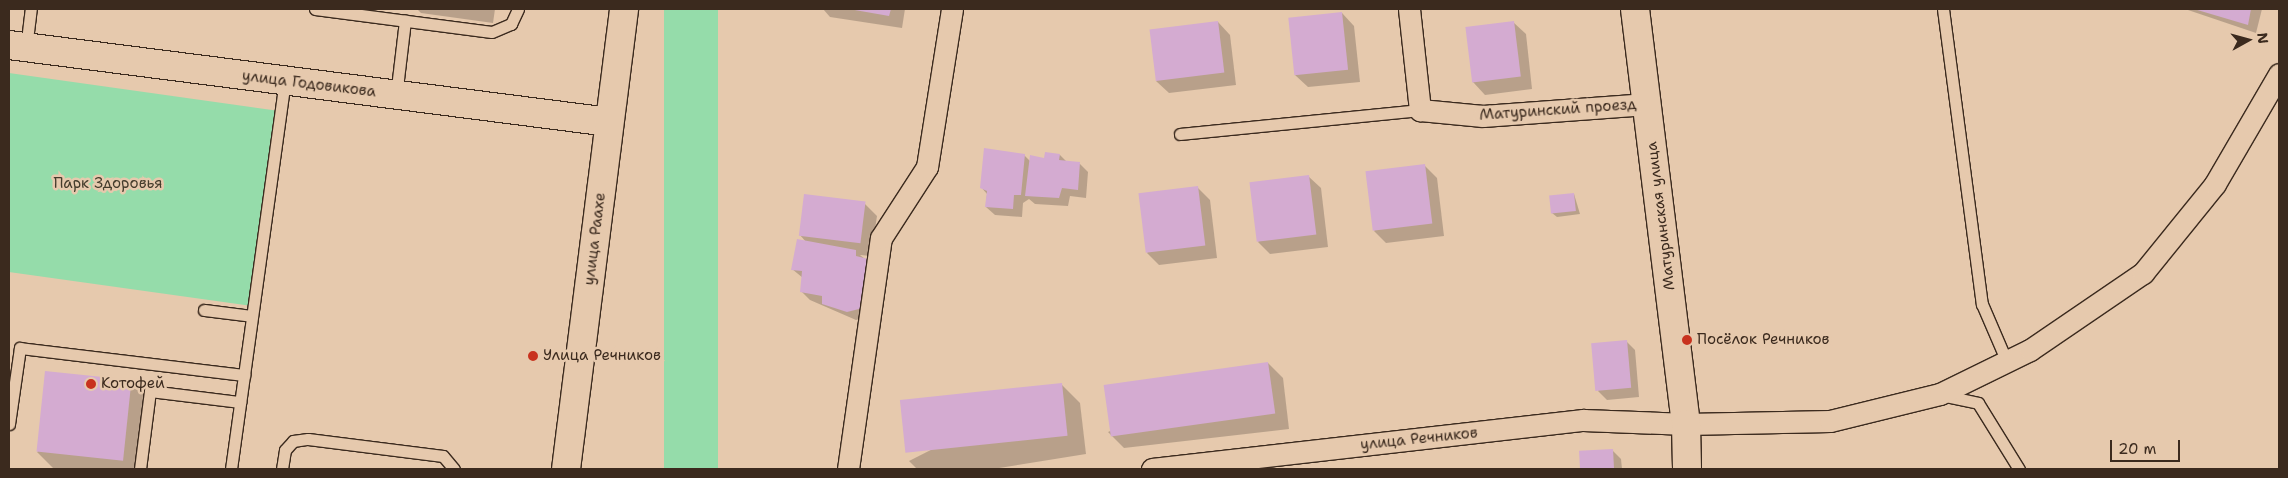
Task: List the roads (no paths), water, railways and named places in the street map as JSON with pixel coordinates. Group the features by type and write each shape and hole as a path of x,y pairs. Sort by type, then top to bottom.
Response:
{"street":[{"name":"улица Раахе","path":"566,469 624,9"},
{"path":"848,469 881,238 927,167 952,9"},
{"path":"1409,9 1420,110"},
{"name":"Матуринская улица","path":"1635,9 1686,424 1687,469"},
{"name":"улица Годовикова","path":"18,46 609,122"},
{"path":"1686,424 1830,421 1940,394 2007,362 2143,273 2215,184 2279,74"},
{"name":"Матуринский проезд","path":"1420,110 1483,116 1647,104"},
{"name":"улица Речников","path":"1152,469 1583,420 1686,424"}],"lane":[{"path":"18,46 31,9"},
{"path":"315,9 492,32 511,24 518,9"},
{"path":"1943,9 1982,304 2007,362"},
{"path":"396,96 405,21"},
{"path":"231,469 285,81"},
{"path":"1180,134 1420,110"},
{"path":"204,310 252,316"},
{"path":"9,424 20,348 244,375"},
{"path":"140,469 150,391 240,402"},
{"path":"1940,394 1978,403 2019,469"},
{"path":"282,469 285,450 293,440 308,439 443,456 454,469"}],"place":[{"name":"Посёлок Речников","path":"1687,340"},
{"name":"Улица Речников","path":"533,356"},
{"name":"Котофей","path":"91,384"}],"park label":[{"name":"Парк Здоровья","path":"108,184"}]}
